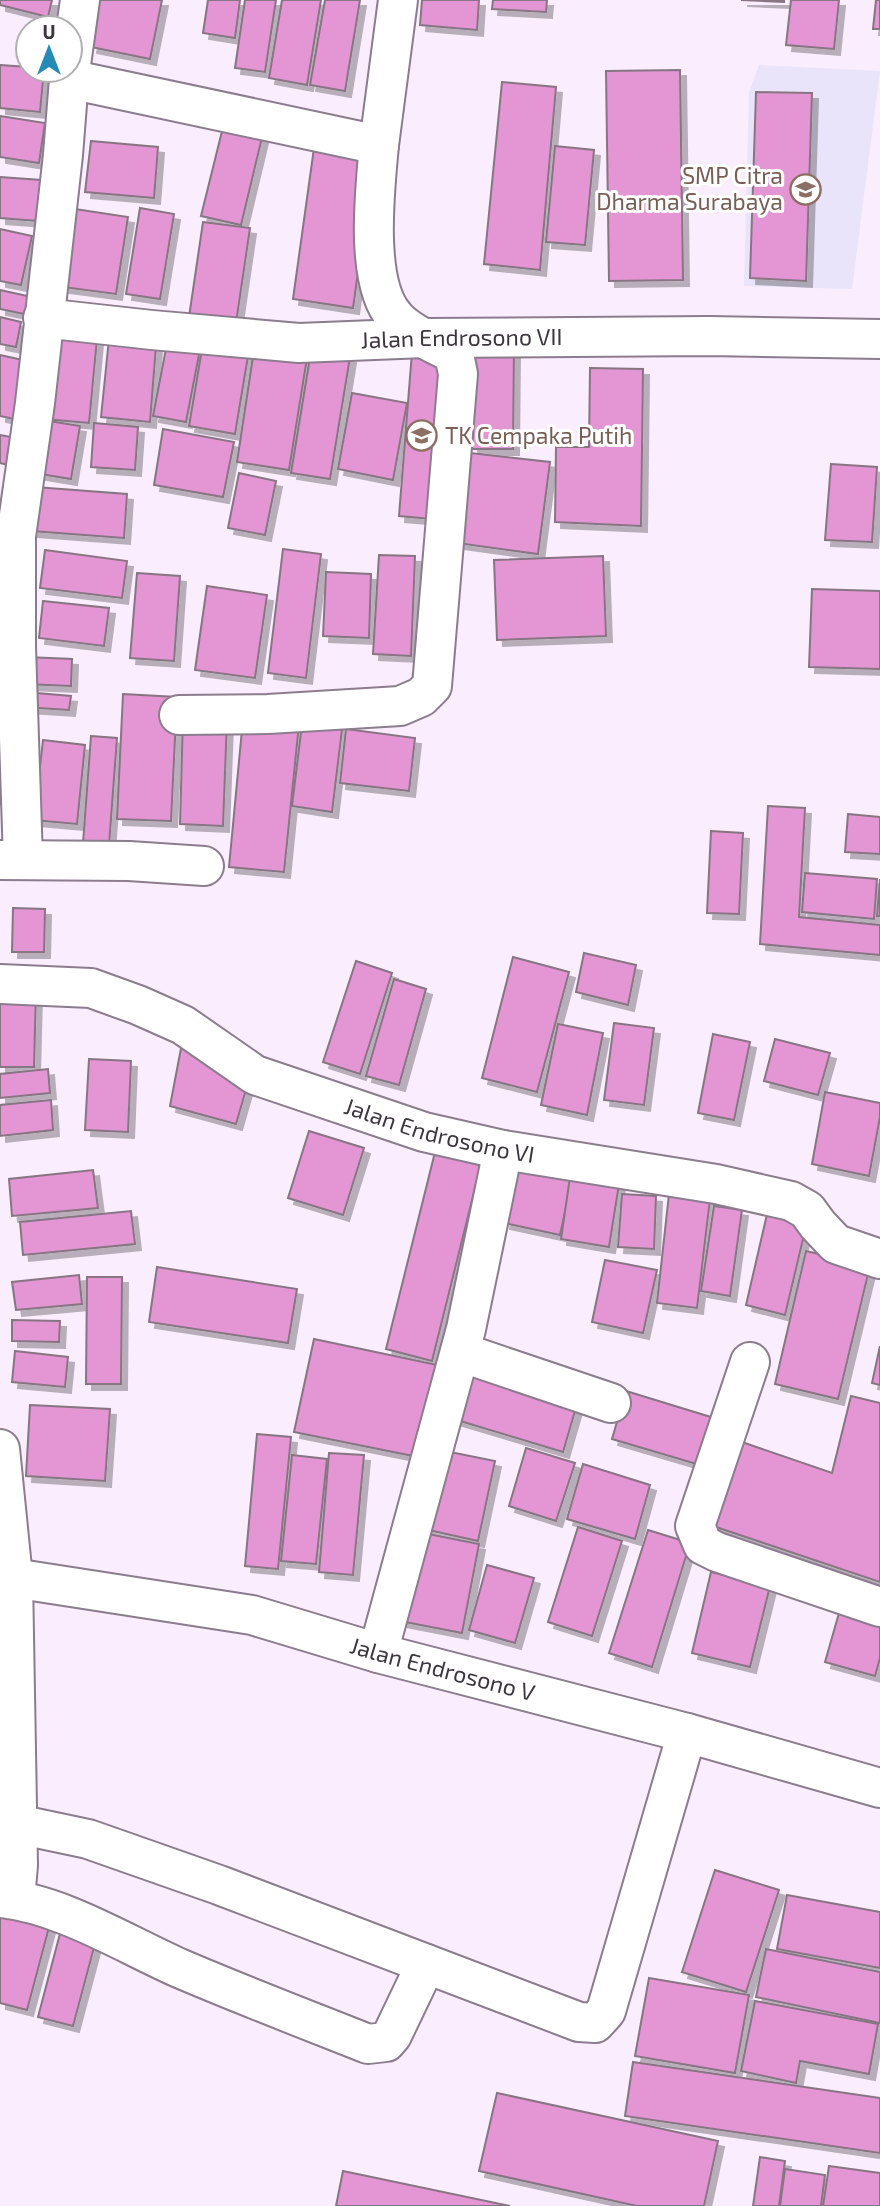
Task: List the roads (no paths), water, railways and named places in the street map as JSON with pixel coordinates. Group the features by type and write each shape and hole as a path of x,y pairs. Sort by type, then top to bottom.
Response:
{"street":[{"path":"179,715 268,714 400,706 421,697 432,686 458,374 454,354 395,318 379,292 373,209 398,0"},
{"path":"84,82 379,145"},
{"path":"69,84 35,402 16,536 11,860 129,861 204,866"},
{"name":"Jalan Endrosono VII","path":"43,318 299,343 425,338 880,339"},
{"name":"Jalan Endrosono VI","path":"0,984 91,988 138,1004 183,1025 255,1075 424,1132 503,1150 716,1184 791,1201 807,1210 826,1236 836,1244 880,1259"},
{"path":"378,1653 460,1352 503,1150"},
{"path":"460,1352 611,1403"},
{"path":"750,1362 695,1526 703,1545 880,1607"},
{"path":"0,1449 18,1865 8,1899 64,1915 180,1968 368,2044 386,2042 393,2035 426,1965"},
{"name":"Jalan Endrosono V","path":"7,1578 252,1615 378,1653 687,1733 880,1788"},
{"path":"17,1824 88,1839 219,1885 579,2022 595,2023 606,2011 687,1733"}],"place":[{"name":"SMP Citra Dharma Surabaya","path":"806,189"},
{"name":"TK Cempaka Putih","path":"422,436"}]}
